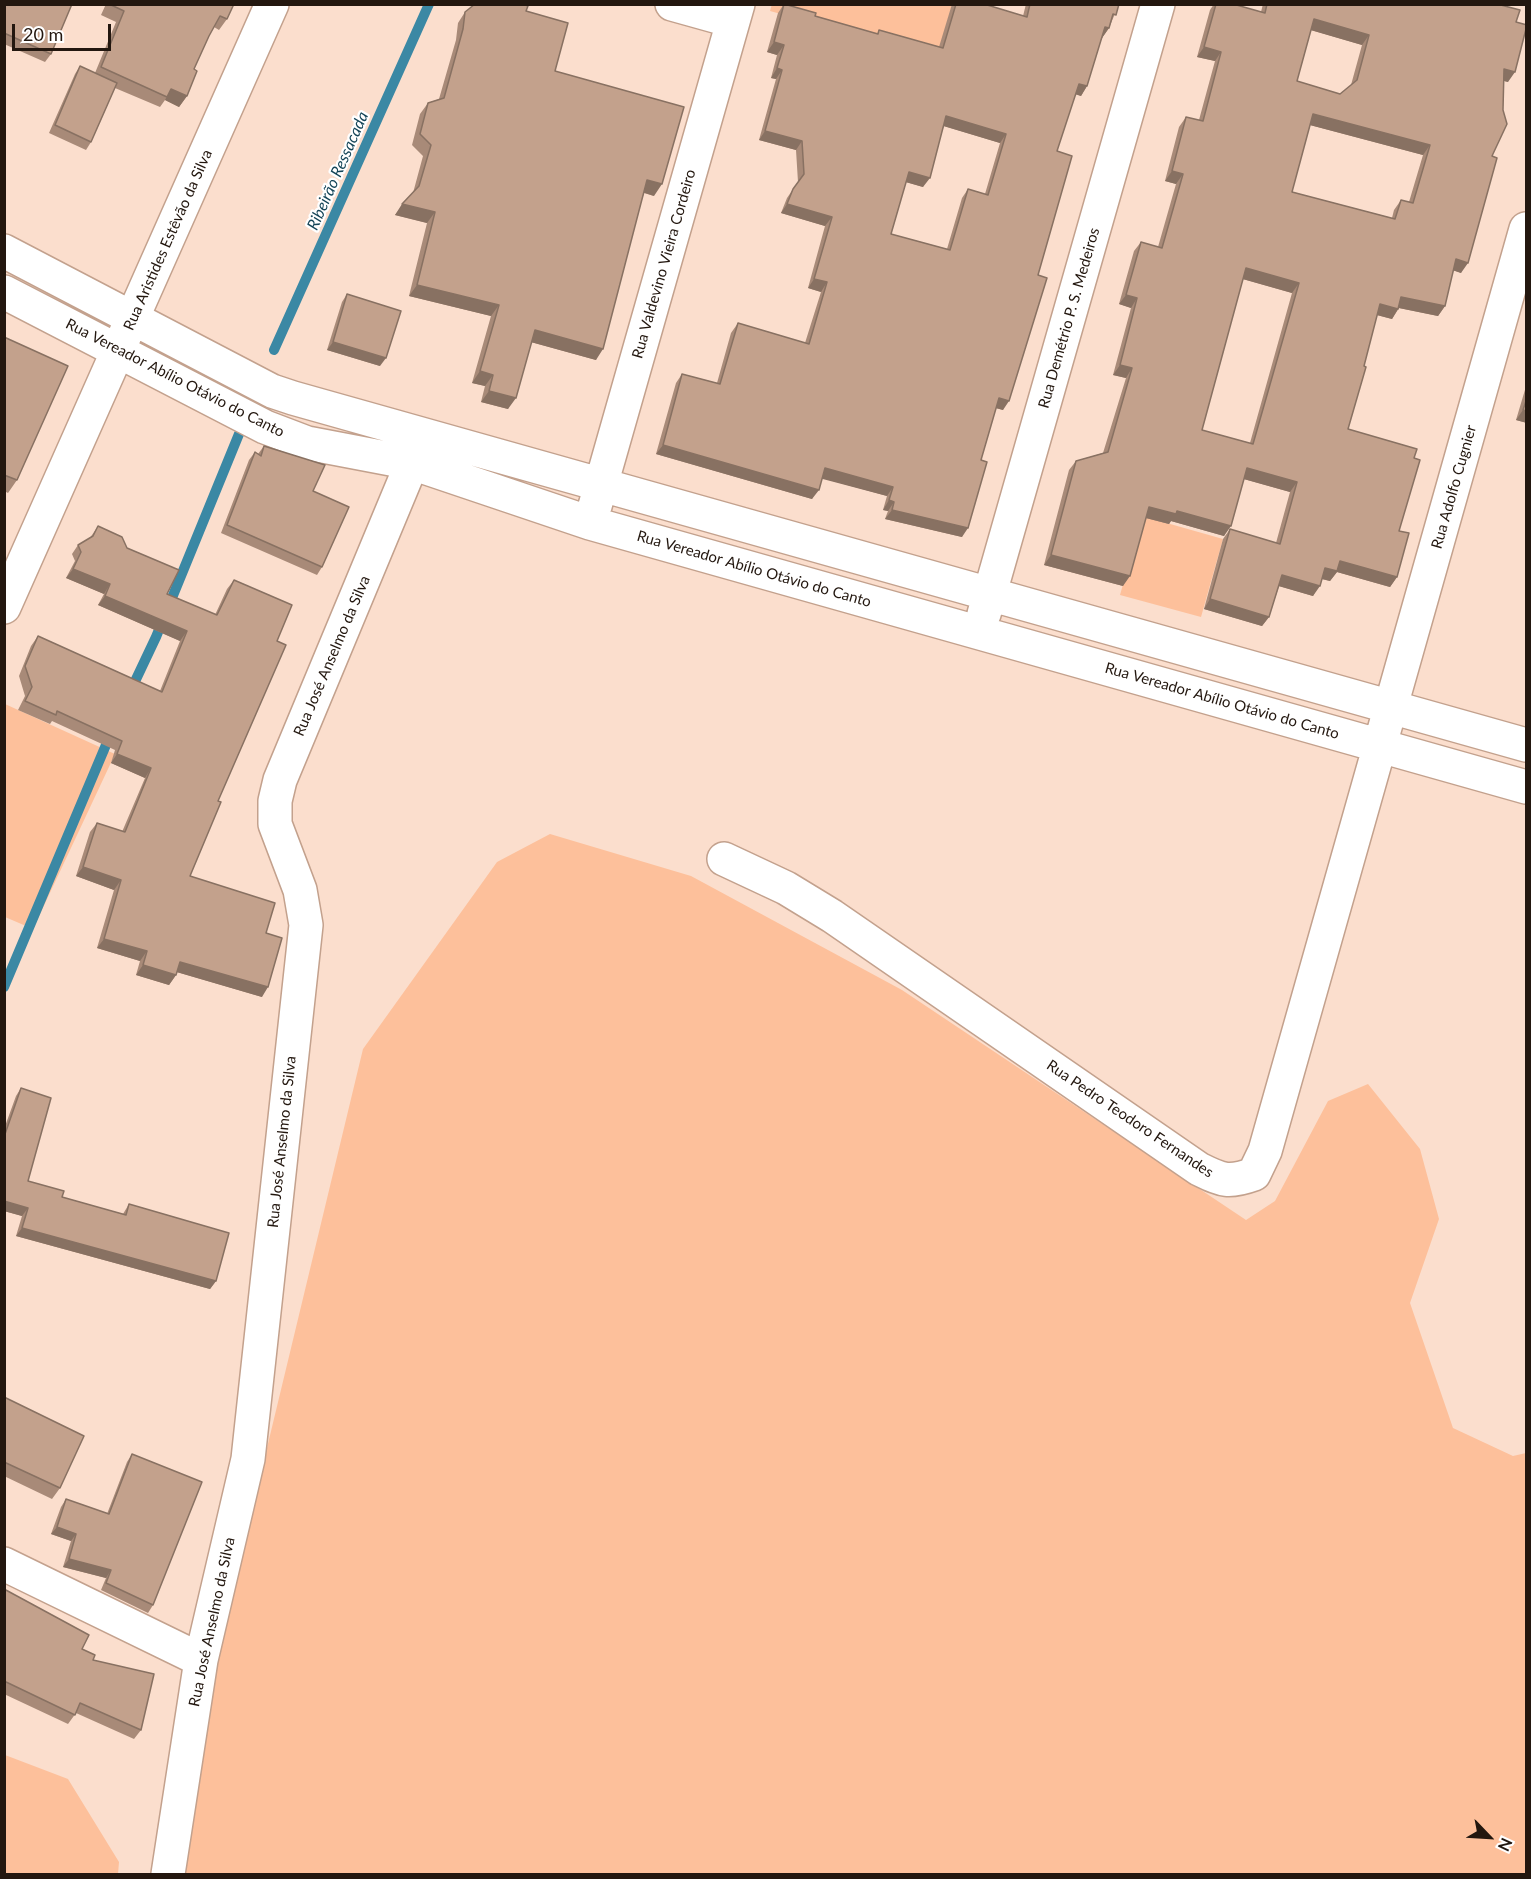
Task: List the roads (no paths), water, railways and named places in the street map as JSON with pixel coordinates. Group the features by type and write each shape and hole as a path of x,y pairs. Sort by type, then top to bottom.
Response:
{"street":[{"name":"Rua Aristides Estêvão da Silva","path":"4,607 272,4"},
{"path":"672,4 735,13"},
{"name":"Rua Demétrio P. S. Medeiros","path":"979,632 1158,4"},
{"name":"Rua Valdevino Vieira Cordeiro","path":"590,523 735,13"},
{"name":"Rua Adolfo Cugnier","path":"1381,746 1527,229"},
{"name":"Rua Vereador Abílio Otávio do Canto","path":"4,251 272,391 590,523 1527,787"},
{"name":"Rua Vereador Abílio Otávio do Canto","path":"4,292 265,427 297,439 415,449 601,486 1527,745"},
{"name":"Rua José Anselmo da Silva","path":"168,1875 201,1660 248,1459 306,925 300,890 275,824 275,801 280,780 415,449"},
{"name":"Rua Pedro Teodoro Fernandes","path":"724,859 786,888 832,916 1199,1169 1218,1179 1234,1181 1254,1174 1265,1151 1381,746"},
{"path":"4,1564 201,1660"}],"waterway":[{"name":"Ribeirão Ressacada","path":"274,350 429,4"},
{"path":"130,692 156,637 239,434"},
{"path":"4,987 111,733"}]}
